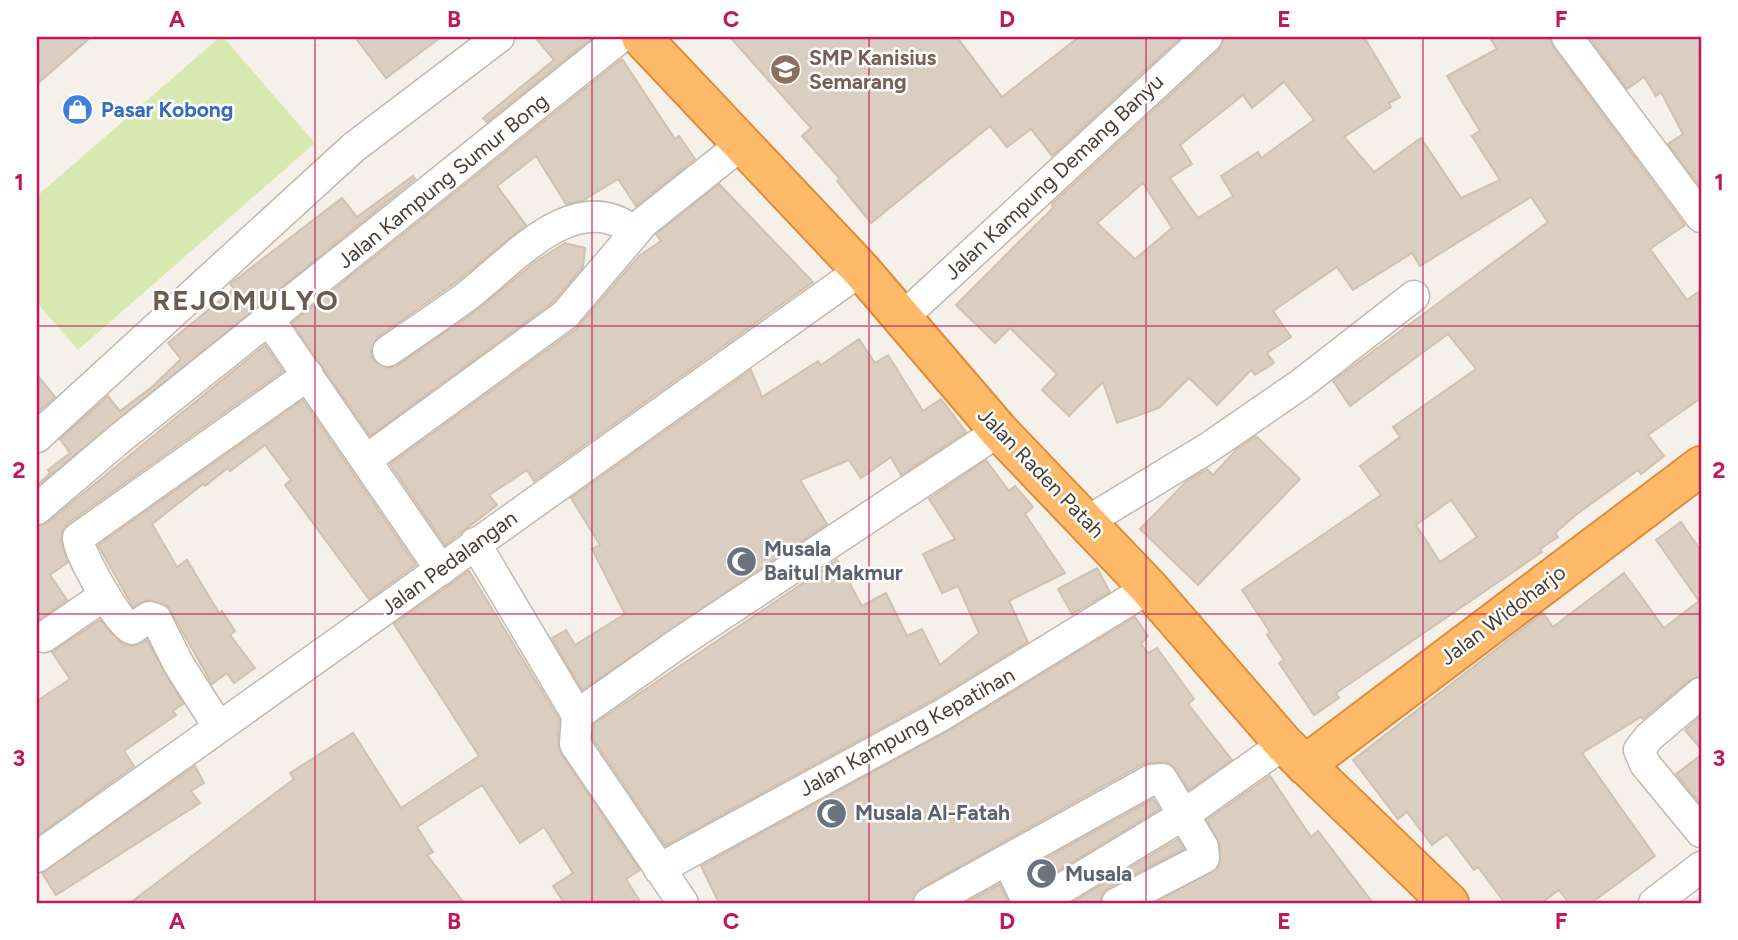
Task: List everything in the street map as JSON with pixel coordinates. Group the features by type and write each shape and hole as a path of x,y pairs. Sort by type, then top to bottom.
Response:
{"highway":[{"name":"Jalan Raden Patah","path":"640,37 862,270 999,431 1149,588 1295,754 1448,903"},
{"name":"Jalan Widoharjo","path":"1295,754 1701,466"}],"street":[{"path":"37,437 354,147 499,37"},
{"name":"Jalan Kampung Sumur Bong","path":"37,509 118,440 270,321 621,37"},
{"name":"Jalan Kampung Demang Banyu","path":"902,318 1207,37"},
{"path":"1567,37 1701,217"},
{"path":"366,460 565,315 635,232 742,144"},
{"path":"387,351 554,229 573,220 604,215 620,220 635,232"},
{"name":"Jalan Pedalangan","path":"37,857 862,270"},
{"path":"1088,522 1219,441 1301,384 1413,296"},
{"path":"270,321 441,570"},
{"path":"218,726 179,665 156,619 149,618 132,629 127,628 105,595 78,544 80,535 307,375"},
{"path":"577,715 679,643 999,431"},
{"path":"475,543 577,715 575,744 682,903"},
{"name":"Jalan Kampung Kepatihan","path":"659,869 942,715 1070,639 1149,588"},
{"path":"44,637 105,595"},
{"path":"1701,692 1648,737 1639,750 1645,764 1701,832"},
{"path":"1038,903 1185,814 1295,754"},
{"path":"929,903 1156,778 1162,779 1203,847 1204,858 1117,903"},
{"path":"1008,860 1028,903"},
{"path":"1654,903 1701,867"}],"green space":[{"path":"223,37 315,143 78,350 37,303 37,196"}],"building":[{"path":"37,37 91,37 37,84"},
{"path":"355,37 441,37 386,78"},
{"path":"535,37 593,37 487,122 483,118 554,60"},
{"path":"730,37 957,37 1002,97 1079,37 1181,37 1052,156 1031,129 1007,147 990,126 871,223 837,181 840,179 802,136 811,128"},
{"path":"1224,37 1364,37 1400,97 1389,103 1391,107 1344,137 1374,172 1421,138 1461,198 1500,180 1472,136 1480,131 1447,76 1497,49 1489,37 1550,37 1553,47 1685,225 1650,249 1687,300 1701,290 1701,398 1648,435 1664,456 1641,474 1638,470 1577,514 1555,533 1558,537 1540,549 1542,552 1336,693 1339,698 1314,715 1279,663 1284,660 1267,635 1270,632 1242,590 1381,495 1360,466 1400,437 1393,427 1476,369 1448,334 1350,406 1333,381 1548,222 1531,197 1420,266 1412,253 1353,290 1337,267 1273,311 1291,337 1267,353 1274,363 1255,375 1251,370 1217,405 1189,378 1159,408 1117,423 1103,382 1069,416 1042,390 1057,374 1010,328 995,343 956,305 1053,208 1052,204 1219,50","holes":["1284,82 1314,120 1261,158 1258,152 1221,176 1233,196 1198,218 1170,178 1192,164 1180,145 1243,95 1252,108","1143,183 1172,228 1135,259 1097,223","1451,500 1477,537 1440,562 1416,525"]},
{"path":"1589,37 1701,37 1701,188 1668,144 1683,134 1661,92 1656,96 1644,77 1627,89"},
{"path":"622,59 675,139 679,136 695,159 636,206 618,179 582,201 566,204 536,156 497,186 526,225 456,282 378,337 371,352 374,361 389,368 398,365 477,310 535,262 565,243 585,248 583,267 553,302 370,436 292,323"},
{"path":"413,176 415,179 37,486 50,473 48,470 70,453 60,439 108,396 120,411 153,386 181,359 168,343 234,289 230,284 342,198 357,217"},
{"path":"719,184 813,282 534,481 527,470 489,495 497,505 445,545 390,464 576,329 639,256 661,241 656,234"},
{"path":"859,339 875,363 888,355 923,411 941,399 966,432 901,475 891,457 861,478 849,460 800,480 827,524 582,690 552,638 566,630 575,645 625,614 592,549 600,545 571,498 751,370 762,397 818,361 821,365"},
{"path":"265,345 283,371 67,524 62,531 61,541 68,562 50,575 67,600 37,621 37,526 48,522"},
{"path":"37,375 55,397 39,411 37,408"},
{"path":"303,400 416,565 369,599 285,485 291,480 265,445 230,471 228,468 205,486 203,484 152,524 177,567 187,560 219,613 222,611 235,631 230,635 255,668 234,683 227,673 212,684 168,606 147,600 133,607 98,545"},
{"path":"1256,436 1300,479 1198,585 1140,529 1186,482 1207,469 1213,475 1237,449"},
{"path":"986,460 1009,491 1015,486 1033,507 1025,514 1065,573 1009,601 1028,642 933,700 665,846 593,739 594,724 837,560 862,606 886,593 907,636 922,629 940,665 979,633 958,586 942,593 923,554 955,539 929,499"},
{"path":"1681,522 1701,551 1701,676 1690,680 1643,719 1641,717 1582,753 1655,856 1591,903 1569,903 1559,890 1541,903 1505,903 1478,867 1474,870 1447,834 1432,845 1407,812 1398,819 1353,760 1543,613 1553,627 1624,573 1664,628 1699,601 1656,540"},
{"path":"1097,568 1110,592 1072,614 1058,589"},
{"path":"469,571 559,719 558,743 561,754 640,870 626,879 641,903 564,903 553,886 573,873 544,827 520,843 482,785 417,827 433,852 427,855 464,903 130,903 294,779 290,773 353,733 401,808 479,756 394,624"},
{"path":"1135,617 1148,636 1141,644 1148,653 1157,648 1194,699 1188,704 1232,760 1189,790 1171,764 1143,764 921,888 912,903 719,903 701,866 950,730"},
{"path":"100,620 123,644 133,646 147,640 183,704 173,711 176,715 124,751 134,766 37,836 37,701 70,679 52,652"},
{"path":"1701,716 1701,749 1685,730"},
{"path":"1701,755 1701,805 1676,774"},
{"path":"195,766 204,783 191,791 200,803 56,895 42,873"},
{"path":"1270,776 1311,837 1318,831 1373,903 1155,903 1219,867 1220,845 1207,820"},
{"path":"1153,799 1160,809 1038,883 1030,867"},
{"path":"1178,839 1184,849 1109,887 1102,894 1100,903 1071,903"},
{"path":"1000,884 1009,903 965,903"}],"place":[{"name":"SMP Kanisius Semarang","path":"786,70"},
{"name":"Pasar Kobong","path":"78,110"},
{"name":"Musala Baitul Makmur","path":"741,561"},
{"name":"Musala Al-Fatah","path":"832,813"},
{"name":"Musala","path":"1042,874"}],"district":[{"name":"REJOMULYO","path":"246,300"}]}
